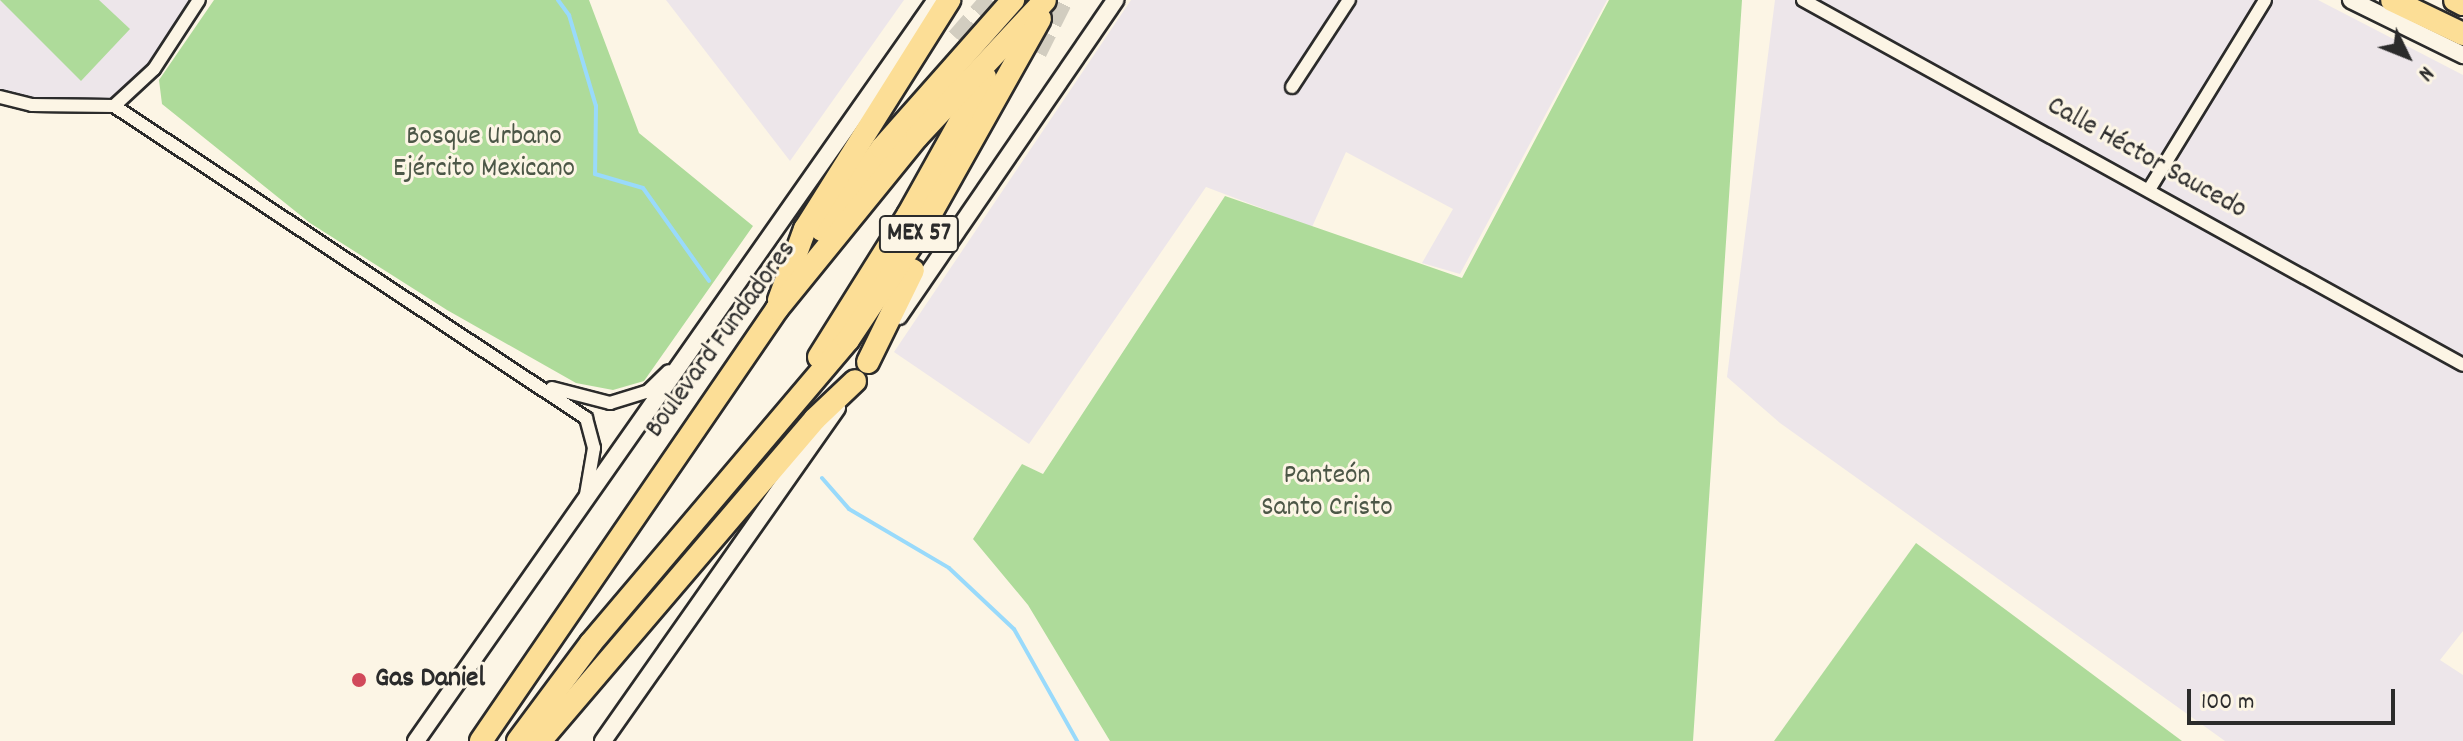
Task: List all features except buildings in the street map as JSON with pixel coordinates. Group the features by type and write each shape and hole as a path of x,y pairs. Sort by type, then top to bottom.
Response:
{"highway":[{"path":"777,309 805,229 949,0"},
{"path":"798,264 882,148 1013,0"},
{"path":"760,449 908,215 1023,0"},
{"name":"Boulevard Fundadores","path":"478,741 777,309 891,168 1047,0"},
{"name":"Boulevard Fundadores","path":"518,741 591,643 760,449 890,280 1047,0"},
{"path":"2392,0 2463,34"},
{"path":"2455,0 2463,4"},
{"path":"777,309 808,239 870,147 957,39"},
{"path":"868,362 900,292 1036,52"},
{"path":"540,741 784,469 855,381"}],"main road":[{"path":"416,741 713,311 936,0"},
{"path":"855,381 1115,0"},
{"path":"2351,0 2463,55"},
{"path":"603,741 784,469"}],"street":[{"path":"114,106 154,69 199,0"},
{"path":"1292,87 1349,0"},
{"name":"Calle Héctor Saucedo","path":"1803,0 2150,188 2463,365"},
{"path":"2150,188 2265,0"},
{"path":"0,97 32,105 114,106 308,238 541,385 586,418 592,433 586,498"},
{"path":"541,385 610,403 647,392 678,363"}],"shaded area":[{"path":"0,0 199,0 170,48 114,106 0,97"},
{"path":"666,0 904,0 790,161"},
{"path":"1131,0 1607,0 1460,274 1422,263 1453,209 1346,152 1312,227 1206,187 1029,444 894,352"},
{"path":"1775,0 2318,0 2463,75 2463,631 2440,660 2463,675 2463,741 2225,741 1780,423 1727,377"}],"green space":[{"path":"0,0 99,0 130,29 81,81"},
{"name":"Bosque Urbano Ejército Mexicano","path":"214,0 589,0 639,133 753,226 644,381 613,390 576,383 447,310 310,223 162,104 159,80"},
{"name":"Panteón Santo Cristo","path":"1609,0 1742,0 1693,741 1110,741 1028,605 973,539 1022,464 1043,474 1225,196 1462,278"},
{"path":"1916,543 2182,741 1774,741"}],"waterway":[{"path":"558,0 569,15 596,106 595,174 643,188 709,281"},
{"path":"822,478 849,509 949,568 1014,629 1077,741"}],"tunnel":[{"path":"957,39 991,0"},
{"path":"1036,52 1062,0"}],"place":[{"name":"Gas Daniel","path":"359,680"}]}
